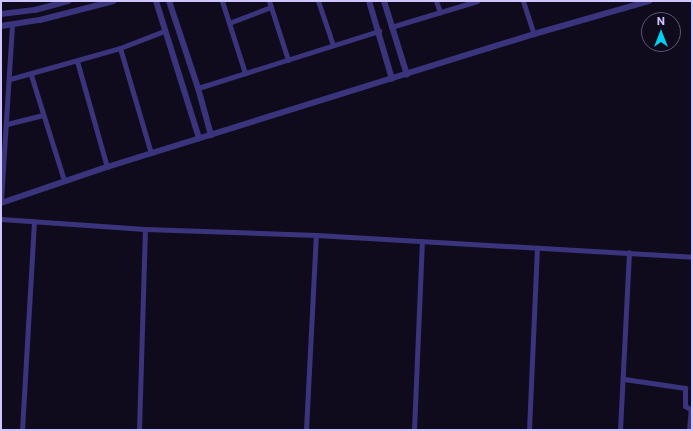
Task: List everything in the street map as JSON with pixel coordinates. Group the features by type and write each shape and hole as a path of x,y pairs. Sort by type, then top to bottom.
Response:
{"street":[{"path":"1,14 69,1"},
{"path":"1,26 12,26 114,1"},
{"path":"156,1 198,138"},
{"path":"168,1 198,88 211,135"},
{"path":"222,1 245,73"},
{"path":"269,1 288,60"},
{"path":"318,1 333,45"},
{"path":"369,1 392,79"},
{"path":"384,1 407,75"},
{"path":"436,1 440,12"},
{"path":"392,27 477,1"},
{"path":"523,1 534,34"},
{"path":"1,203 64,180 198,138 407,75 534,34 649,1"},
{"path":"229,23 271,7"},
{"path":"1,200 10,79 12,26"},
{"path":"10,79 31,75 120,48 164,31"},
{"path":"198,88 379,31"},
{"path":"120,48 151,153"},
{"path":"77,61 107,167"},
{"path":"31,75 64,180"},
{"path":"7,124 43,116"},
{"path":"1,219 145,229 316,235 629,252 692,258"},
{"path":"22,430 34,221"},
{"path":"139,430 145,229"},
{"path":"306,430 316,235"},
{"path":"414,430 422,241"},
{"path":"529,430 537,248"},
{"path":"620,430 624,379 629,252"},
{"path":"624,379 685,388 685,406 691,409 689,430"}]}
